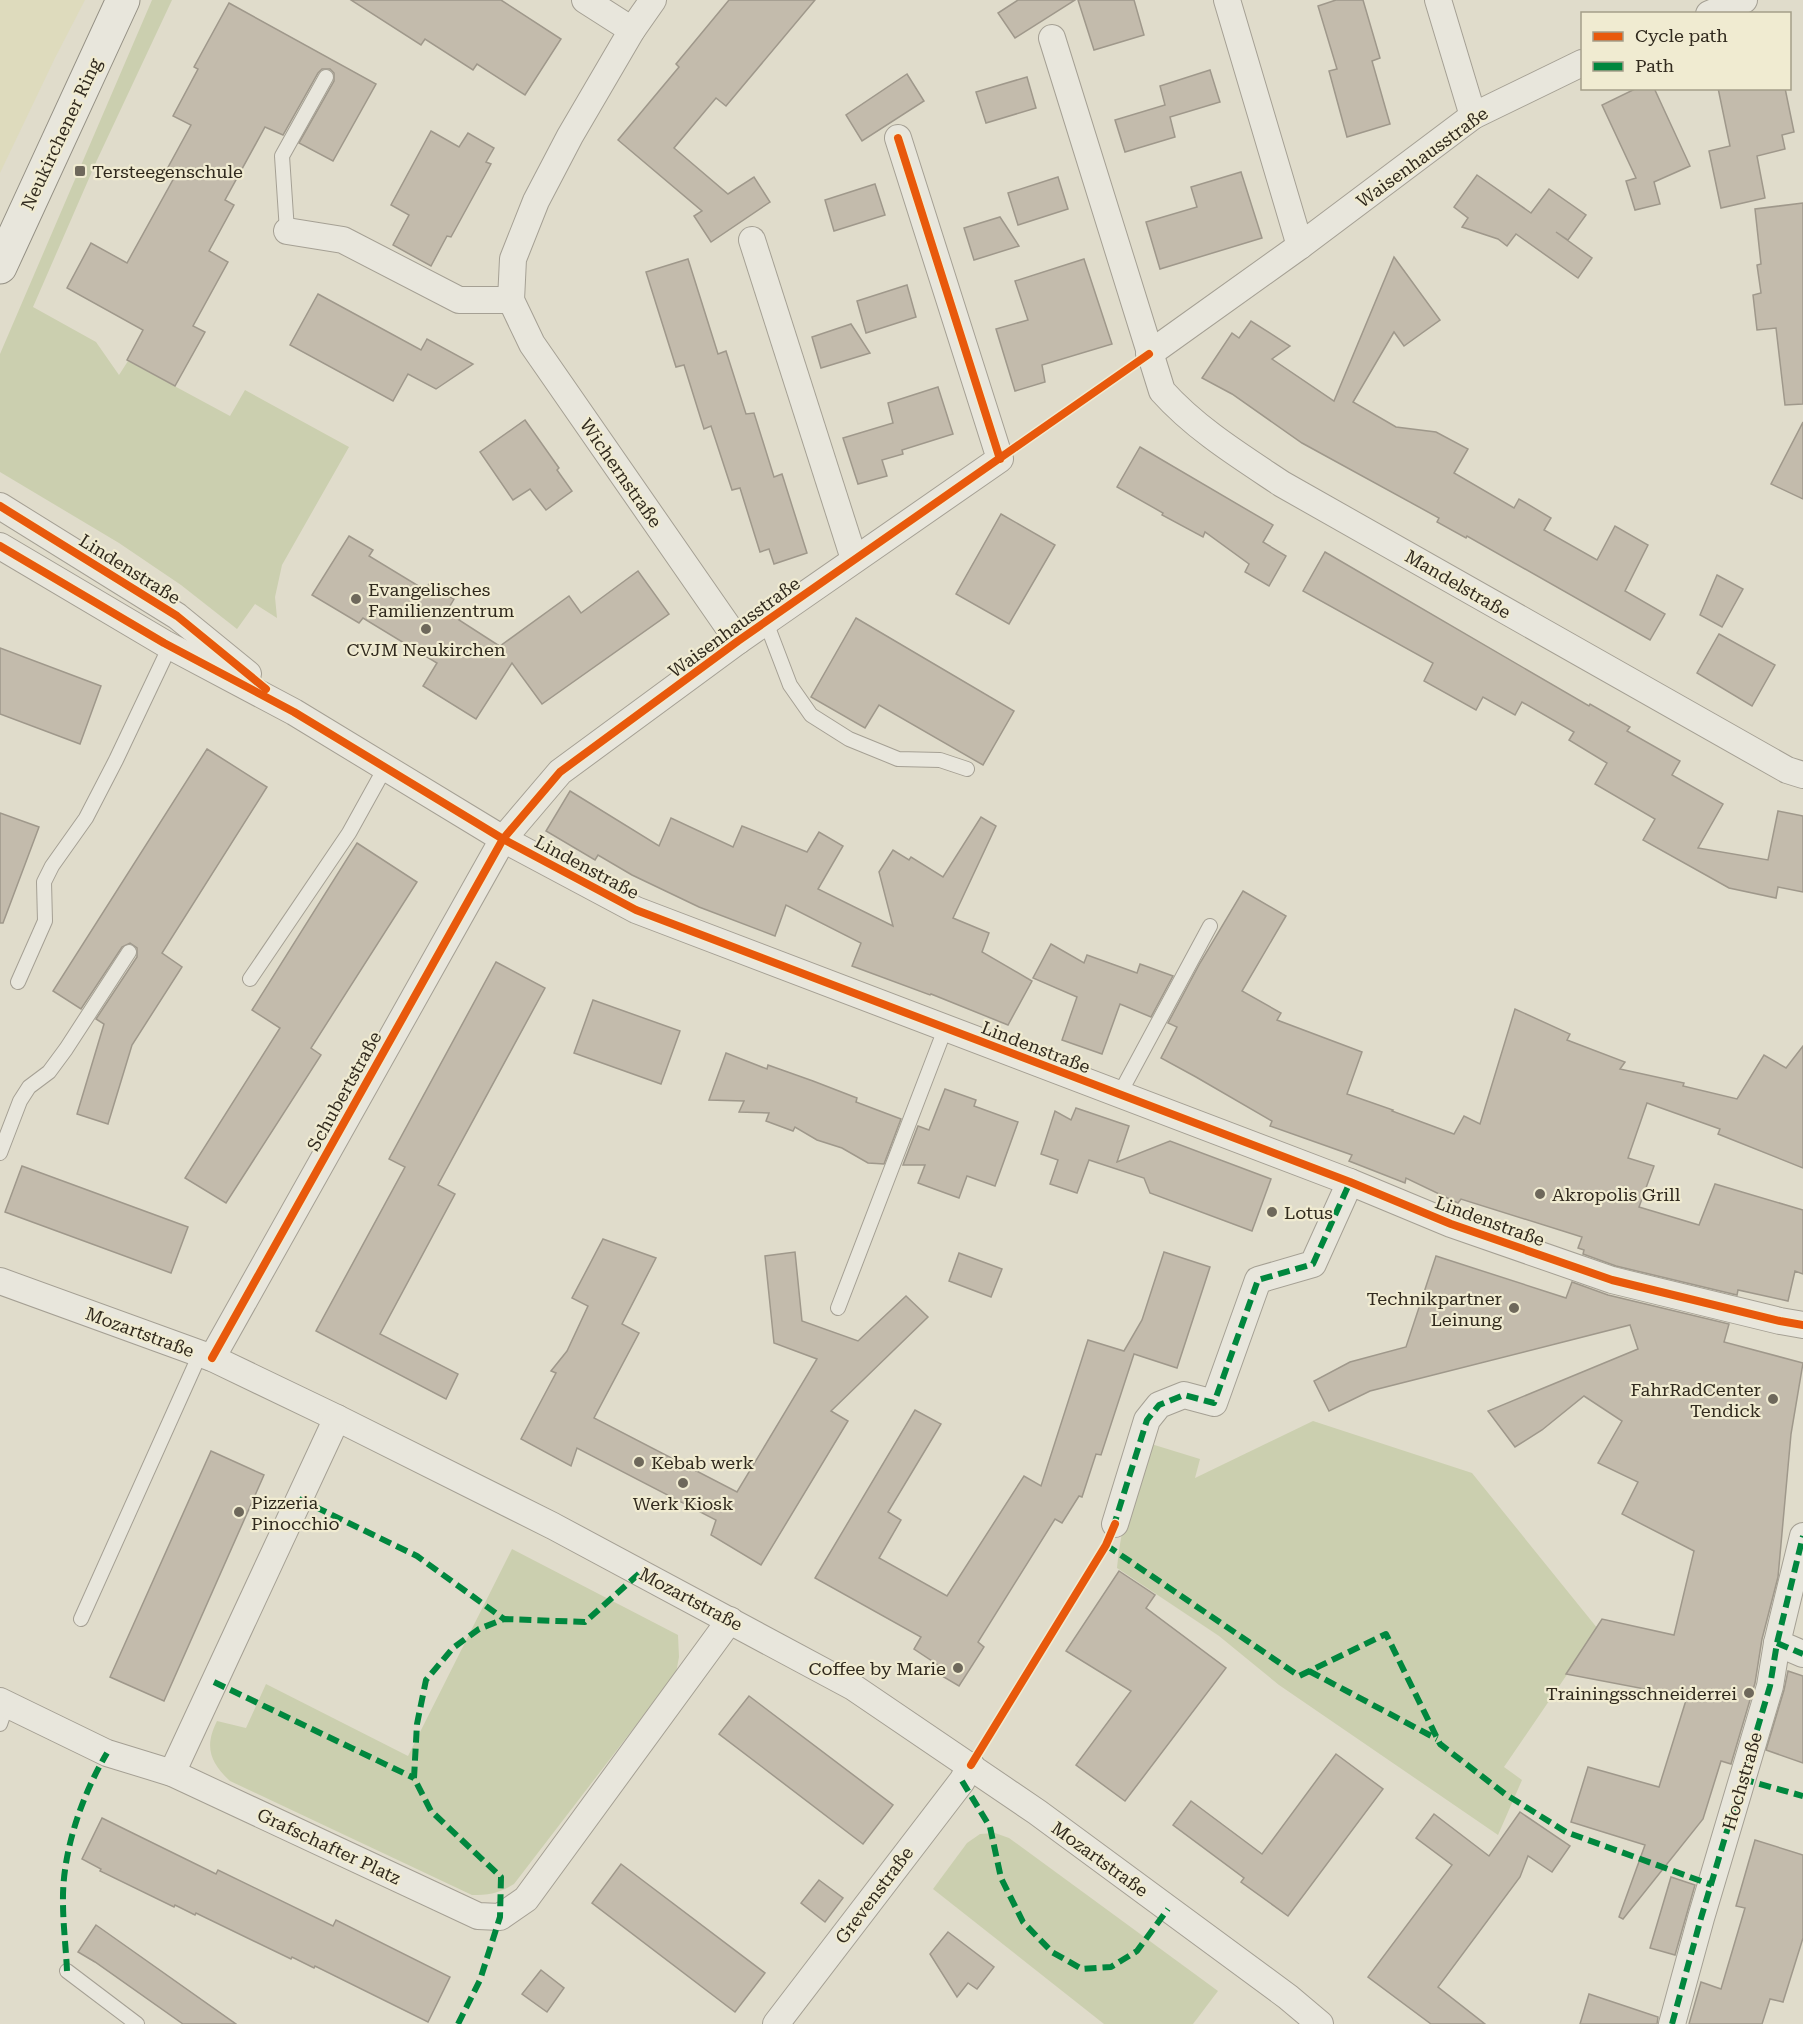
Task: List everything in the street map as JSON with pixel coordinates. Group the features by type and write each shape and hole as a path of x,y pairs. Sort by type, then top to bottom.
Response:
{"street":[{"name":"Neukirchener Ring","path":"0,267 123,0"},
{"path":"585,0 632,30"},
{"name":"Wichernstraße","path":"652,0 570,136 536,201 513,259 511,300 532,344 738,641"},
{"path":"1227,0 1300,246"},
{"path":"1438,0 1473,116"},
{"path":"1714,12 1744,0"},
{"path":"1052,38 1149,354"},
{"name":"Waisenhausstraße","path":"1149,354 1300,246 1473,116 1581,63"},
{"name":"Waisenhausstraße","path":"503,839 560,772 738,641 999,459 898,138"},
{"path":"287,231 343,240 459,300 511,300"},
{"path":"752,240 854,559"},
{"name":"Mandelstraße","path":"1149,354 1162,391 1180,411 1230,449 1282,484 1776,765 1803,776"},
{"name":"Lindenstraße","path":"0,506 177,616 294,712"},
{"name":"Lindenstraße","path":"0,546 170,646 294,712 503,839 636,910 1350,1182 1451,1224 1612,1280 1803,1325"},
{"name":"Schubertstraße","path":"206,1356 503,839"},
{"path":"1115,1524 1147,1420 1159,1405 1184,1395 1214,1403 1258,1280 1313,1264 1350,1182"},
{"name":"Mozartstraße","path":"0,1281 206,1356 337,1418 553,1526 853,1687 971,1765 1288,1997 1320,2024"},
{"path":"172,1773 337,1418"},
{"name":"Hochstraße","path":"1672,2024 1770,1686 1777,1643 1803,1536"},
{"name":"Grafschafter Platz","path":"2,1710 107,1753 172,1773 478,1916 500,1917 526,1899 730,1620"},
{"path":"1777,1643 1803,1654"},
{"name":"Grevenstraße","path":"776,2024 962,1782 971,1765"}],"lane":[{"path":"287,231 282,156 326,77"},
{"path":"766,622 790,685 811,715 849,739 898,759 940,760 967,769"},
{"path":"18,982 45,921 44,882 52,866 86,818 170,646"},
{"path":"250,979 349,833 385,768"},
{"path":"1119,1095 1210,926"},
{"path":"0,1153 20,1101 29,1087 49,1072 129,952"},
{"path":"838,1308 945,1029"},
{"path":"81,1619 206,1356"},
{"path":"68,1971 137,2024"}],"shaded area":[{"path":"0,0 85,0 0,173"}],"green space":[{"path":"152,0 172,0 97,160 33,307 96,342 119,375 128,361 230,416 245,390 349,447 282,565 275,597 277,618 255,604 237,629 181,585 119,543 0,472 0,354"},
{"path":"1313,1421 1472,1473 1598,1629 1504,1767 1522,1780 1498,1835 1279,1685 1219,1636 1117,1568 1125,1520 1148,1443 1200,1459 1195,1478"},
{"path":"512,1549 678,1635 679,1657 676,1673 514,1884 494,1893 472,1895 230,1781 218,1767 211,1754 210,1746 217,1721 246,1728 266,1684 408,1756"},
{"path":"995,1833 1009,1838 1218,1991 1193,2024 1104,2024 933,1889 967,1843 980,1834"}],"building":[{"path":"351,0 501,0 561,39 525,95 477,64 473,70 425,39 421,45"},
{"path":"729,0 815,0 726,106 716,98 674,148 728,194 754,177 770,202 711,242 694,216 702,211 618,140 679,67 676,64"},
{"path":"1018,0 1075,0 1015,38 998,13"},
{"path":"1078,0 1134,0 1144,35 1094,50"},
{"path":"1336,0 1363,0 1380,58 1372,61 1390,124 1347,137 1329,71 1337,69 1318,6"},
{"path":"229,3 376,84 333,161 299,143 334,81 334,73 330,69 322,69 318,73 283,135 265,127 225,200 234,205 209,251 228,262 193,326 205,332 175,386 127,360 143,330 67,288 91,243 127,263 175,176 166,171 191,125 173,116 198,69 194,67"},
{"path":"1210,70 1220,102 1170,117 1175,137 1125,152 1115,120 1165,105 1160,86"},
{"path":"907,74 924,101 862,141 846,115"},
{"path":"1027,77 1036,108 986,123 976,92"},
{"path":"1633,90 1655,90 1690,166 1654,182 1660,204 1635,210 1626,181 1636,178 1602,105"},
{"path":"1718,90 1785,90 1794,132 1782,135 1785,149 1757,156 1765,198 1721,208 1709,151 1730,146"},
{"path":"431,131 459,147 468,133 494,148 486,162 491,164 451,237 447,236 431,266 393,245 409,215 391,205"},
{"path":"1241,172 1262,238 1160,269 1146,222 1197,207 1191,187"},
{"path":"1477,175 1531,213 1549,189 1586,215 1568,240 1556,232 1592,258 1578,278 1516,234 1507,246 1498,239 1462,227 1468,218 1454,207"},
{"path":"1058,177 1068,209 1018,225 1008,193"},
{"path":"875,184 885,215 834,231 825,200"},
{"path":"1803,203 1803,404 1785,405 1776,328 1757,330 1753,295 1761,293 1757,265 1761,264 1755,209"},
{"path":"1000,217 1019,246 974,260 964,228"},
{"path":"1394,257 1440,320 1404,346 1394,332 1353,402 1396,427 1436,432 1468,449 1454,473 1514,508 1519,499 1551,518 1544,530 1597,560 1615,526 1648,545 1625,591 1665,614 1650,640 1467,536 1466,538 1437,522 1439,518 1302,443 1232,394 1202,378 1232,333 1239,338 1251,321 1290,346 1272,359 1334,401"},
{"path":"688,259 718,354 726,351 746,414 754,413 774,477 782,474 807,553 774,564 769,549 760,552 740,488 732,490 711,426 704,429 684,365 676,367 646,272"},
{"path":"1084,259 1112,344 1042,365 1045,382 1015,391 996,329 1028,320 1015,281"},
{"path":"907,285 916,317 866,333 857,301"},
{"path":"318,294 421,350 427,339 473,364 436,389 408,374 393,401 290,345"},
{"path":"851,324 870,353 821,368 812,337"},
{"path":"938,387 953,434 902,450 903,454 882,460 887,476 858,484 843,438 893,423 888,403"},
{"path":"525,420 559,468 557,470 572,491 546,510 530,489 513,500 480,452"},
{"path":"1803,422 1803,499 1771,484"},
{"path":"1140,447 1273,525 1263,542 1286,556 1269,586 1245,572 1249,564 1205,532 1203,537 1117,487"},
{"path":"1001,514 1055,545 1009,624 956,594"},
{"path":"349,536 373,550 369,556 425,590 429,584 454,599 450,606 462,614 459,620 501,647 569,596 581,613 638,571 669,614 542,704 512,663 476,719 423,686 437,663 363,618 359,623 312,595"},
{"path":"1325,552 1589,706 1590,704 1630,727 1627,731 1680,761 1672,775 1723,804 1698,848 1768,860 1778,811 1803,816 1803,892 1778,887 1776,898 1729,888 1643,840 1655,819 1595,784 1607,763 1569,740 1574,732 1522,702 1515,715 1483,697 1476,710 1424,681 1433,663 1303,591"},
{"path":"1717,575 1743,589 1722,627 1700,615"},
{"path":"856,618 1014,711 983,765 879,705 865,728 811,697"},
{"path":"1719,634 1775,665 1752,706 1697,673"},
{"path":"0,648 101,686 80,744 0,714"},
{"path":"207,749 267,787 162,953 182,967 132,1045 108,1124 77,1114 104,1024 96,1019 137,957 137,948 130,943 122,947 81,1009 53,991"},
{"path":"570,791 659,846 671,818 733,847 742,826 807,852 819,832 843,846 818,889 893,926 879,872 893,850 909,860 911,857 943,877 981,817 996,826 953,918 989,933 982,952 1032,981 1008,1025 852,966 861,943 786,905 775,936 699,907 632,875 598,855 595,860 546,831"},
{"path":"0,813 39,827 3,923 0,923"},
{"path":"357,843 417,882 311,1048 321,1055 226,1203 185,1178 280,1028 252,1010"},
{"path":"1243,891 1286,916 1242,991 1281,1013 1277,1020 1362,1052 1347,1094 1454,1134 1464,1116 1480,1124 1515,1009 1570,1034 1567,1040 1625,1062 1620,1069 1684,1083 1683,1086 1737,1099 1764,1055 1786,1068 1803,1046 1803,1168 1718,1134 1720,1129 1647,1103 1628,1158 1654,1166 1639,1207 1699,1225 1715,1184 1803,1210 1803,1274 1795,1271 1788,1301 1738,1290 1737,1295 1616,1266 1583,1254 1584,1250 1578,1248 1582,1237 1461,1199 1458,1203 1406,1178 1405,1183 1349,1161 1352,1155 1270,1126 1272,1121 1161,1058 1177,1027 1168,1023 1200,963"},
{"path":"1051,944 1084,963 1087,955 1137,973 1140,964 1173,976 1151,1017 1120,1004 1102,1054 1062,1040 1077,997 1033,978"},
{"path":"496,962 545,988 438,1185 455,1194 380,1334 458,1374 446,1399 316,1331 405,1167 389,1159"},
{"path":"593,1000 680,1031 661,1084 574,1053"},
{"path":"726,1053 767,1069 768,1065 813,1081 857,1098 856,1102 901,1119 884,1164 868,1163 842,1148 817,1140 795,1127 793,1131 766,1121 769,1113 739,1112 744,1101 709,1100"},
{"path":"945,1089 976,1100 974,1106 1018,1122 995,1186 967,1176 959,1198 918,1183 925,1165 903,1165 918,1126 929,1130"},
{"path":"1076,1108 1129,1126 1117,1162 1170,1141 1271,1179 1252,1231 1150,1193 1144,1178 1089,1160 1077,1193 1050,1184 1058,1160 1041,1154 1055,1111 1071,1120"},
{"path":"22,1166 188,1227 171,1273 5,1212"},
{"path":"603,1239 656,1258 622,1324 639,1333 594,1418 737,1492 817,1359 774,1343 765,1256 795,1252 802,1321 858,1341 906,1296 928,1317 831,1411 848,1421 761,1565 711,1535 716,1520 577,1448 571,1466 521,1439 556,1373 551,1371 567,1351 588,1306 572,1298"},
{"path":"1164,1252 1210,1267 1177,1368 1134,1354 1101,1455 1096,1454 1082,1497 1079,1496 1062,1523 1055,1519 978,1642 984,1647 959,1686 937,1673 941,1667 914,1649 921,1637 815,1578 915,1410 941,1424 888,1512 901,1520 879,1558 947,1596 1024,1476 1041,1486 1088,1340 1124,1351 1142,1320"},
{"path":"959,1253 1002,1269 991,1297 949,1281"},
{"path":"1436,1256 1566,1298 1572,1282 1608,1295 1729,1324 1724,1342 1803,1363 1791,1434 1778,1577 1762,1639 1755,1683 1731,1764 1721,1761 1703,1819 1623,1919 1619,1917 1645,1845 1571,1822 1588,1767 1659,1787 1687,1697 1566,1674 1602,1619 1674,1635 1694,1551 1622,1514 1638,1482 1598,1463 1622,1421 1584,1396 1542,1430 1515,1447 1488,1411 1638,1349 1630,1325 1370,1391 1329,1411 1314,1381 1350,1362 1406,1347"},
{"path":"211,1451 264,1475 164,1701 110,1677"},
{"path":"1119,1571 1155,1595 1146,1608 1226,1668 1125,1801 1076,1765 1131,1691 1066,1651"},
{"path":"1788,1671 1803,1676 1803,1763 1766,1750"},
{"path":"749,1696 893,1805 863,1844 719,1734"},
{"path":"1336,1754 1383,1789 1288,1916 1241,1882 1244,1878 1173,1825 1191,1801 1262,1854"},
{"path":"1520,1812 1570,1846 1552,1872 1528,1856 1520,1877 1438,1987 1485,2024 1431,2024 1368,1977 1452,1865 1416,1838 1434,1814 1489,1856"},
{"path":"102,1818 216,1874 218,1870 333,1926 336,1920 450,1977 428,2022 315,1966 314,1968 292,1957 291,1959 196,1913 195,1915 175,1905 174,1907 100,1871 101,1869 82,1859"},
{"path":"1755,1840 1803,1855 1803,1938 1783,2002 1770,1999 1762,2024 1689,2024 1701,1982 1721,1989 1745,1908 1736,1906"},
{"path":"621,1864 765,1973 735,2012 592,1903"},
{"path":"1671,1877 1695,1885 1675,1955 1650,1948"},
{"path":"819,1880 843,1898 825,1922 801,1903"},
{"path":"96,1925 236,2024 183,2024 78,1952"},
{"path":"948,1932 994,1967 977,1989 968,1983 957,1997 930,1954"},
{"path":"541,1970 564,1988 547,2012 522,1994"},
{"path":"1589,1994 1658,2017 1657,2024 1580,2024"}],"marked path":[{"path":"1113,1528 1147,1420 1159,1405 1184,1395 1214,1403 1258,1280 1313,1264 1350,1182"},
{"path":"299,1499 417,1556 504,1619"},
{"path":"1672,2024 1770,1686 1777,1643 1803,1536"},
{"path":"1106,1545 1299,1676 1386,1634 1440,1744 1505,1794 1566,1832 1712,1885"},
{"path":"458,2024 480,1980 500,1917 501,1877 431,1811 414,1778 417,1724 426,1680 453,1648 479,1629 504,1619 585,1622 641,1572"},
{"path":"1777,1643 1803,1654"},
{"path":"1309,1671 1437,1739"},
{"path":"214,1682 414,1778"},
{"path":"67,1971 63,1919 66,1864 82,1805 107,1753"},
{"path":"1742,1779 1803,1796"},
{"path":"962,1781 990,1827 1001,1878 1023,1922 1052,1952 1082,1969 1111,1967 1137,1951 1168,1909"}],"cycle path":[{"path":"898,138 1000,459"},
{"path":"212,1358 503,839 560,772 738,641 1149,354"},
{"path":"0,506 177,616 266,689"},
{"path":"0,546 164,643 294,712 503,839 636,910 1350,1182 1451,1224 1612,1280 1803,1325"},
{"path":"971,1765 1106,1545 1115,1524"}],"place":[{"name":"Tersteegenschule","path":"80,171"},
{"name":"Evangelisches Familienzentrum","path":"356,599"},
{"name":"CVJM Neukirchen","path":"426,629"},
{"name":"Akropolis Grill","path":"1540,1194"},
{"name":"Lotus","path":"1272,1212"},
{"name":"Technikpartner Leinung","path":"1514,1308"},
{"name":"FahrRadCenter Tendick","path":"1773,1399"},
{"name":"Kebab werk","path":"639,1462"},
{"name":"Werk Kiosk","path":"683,1483"},
{"name":"Pizzeria Pinocchio","path":"239,1512"},
{"name":"Coffee by Marie","path":"958,1668"},
{"name":"Trainingsschneiderrei","path":"1749,1693"}]}
